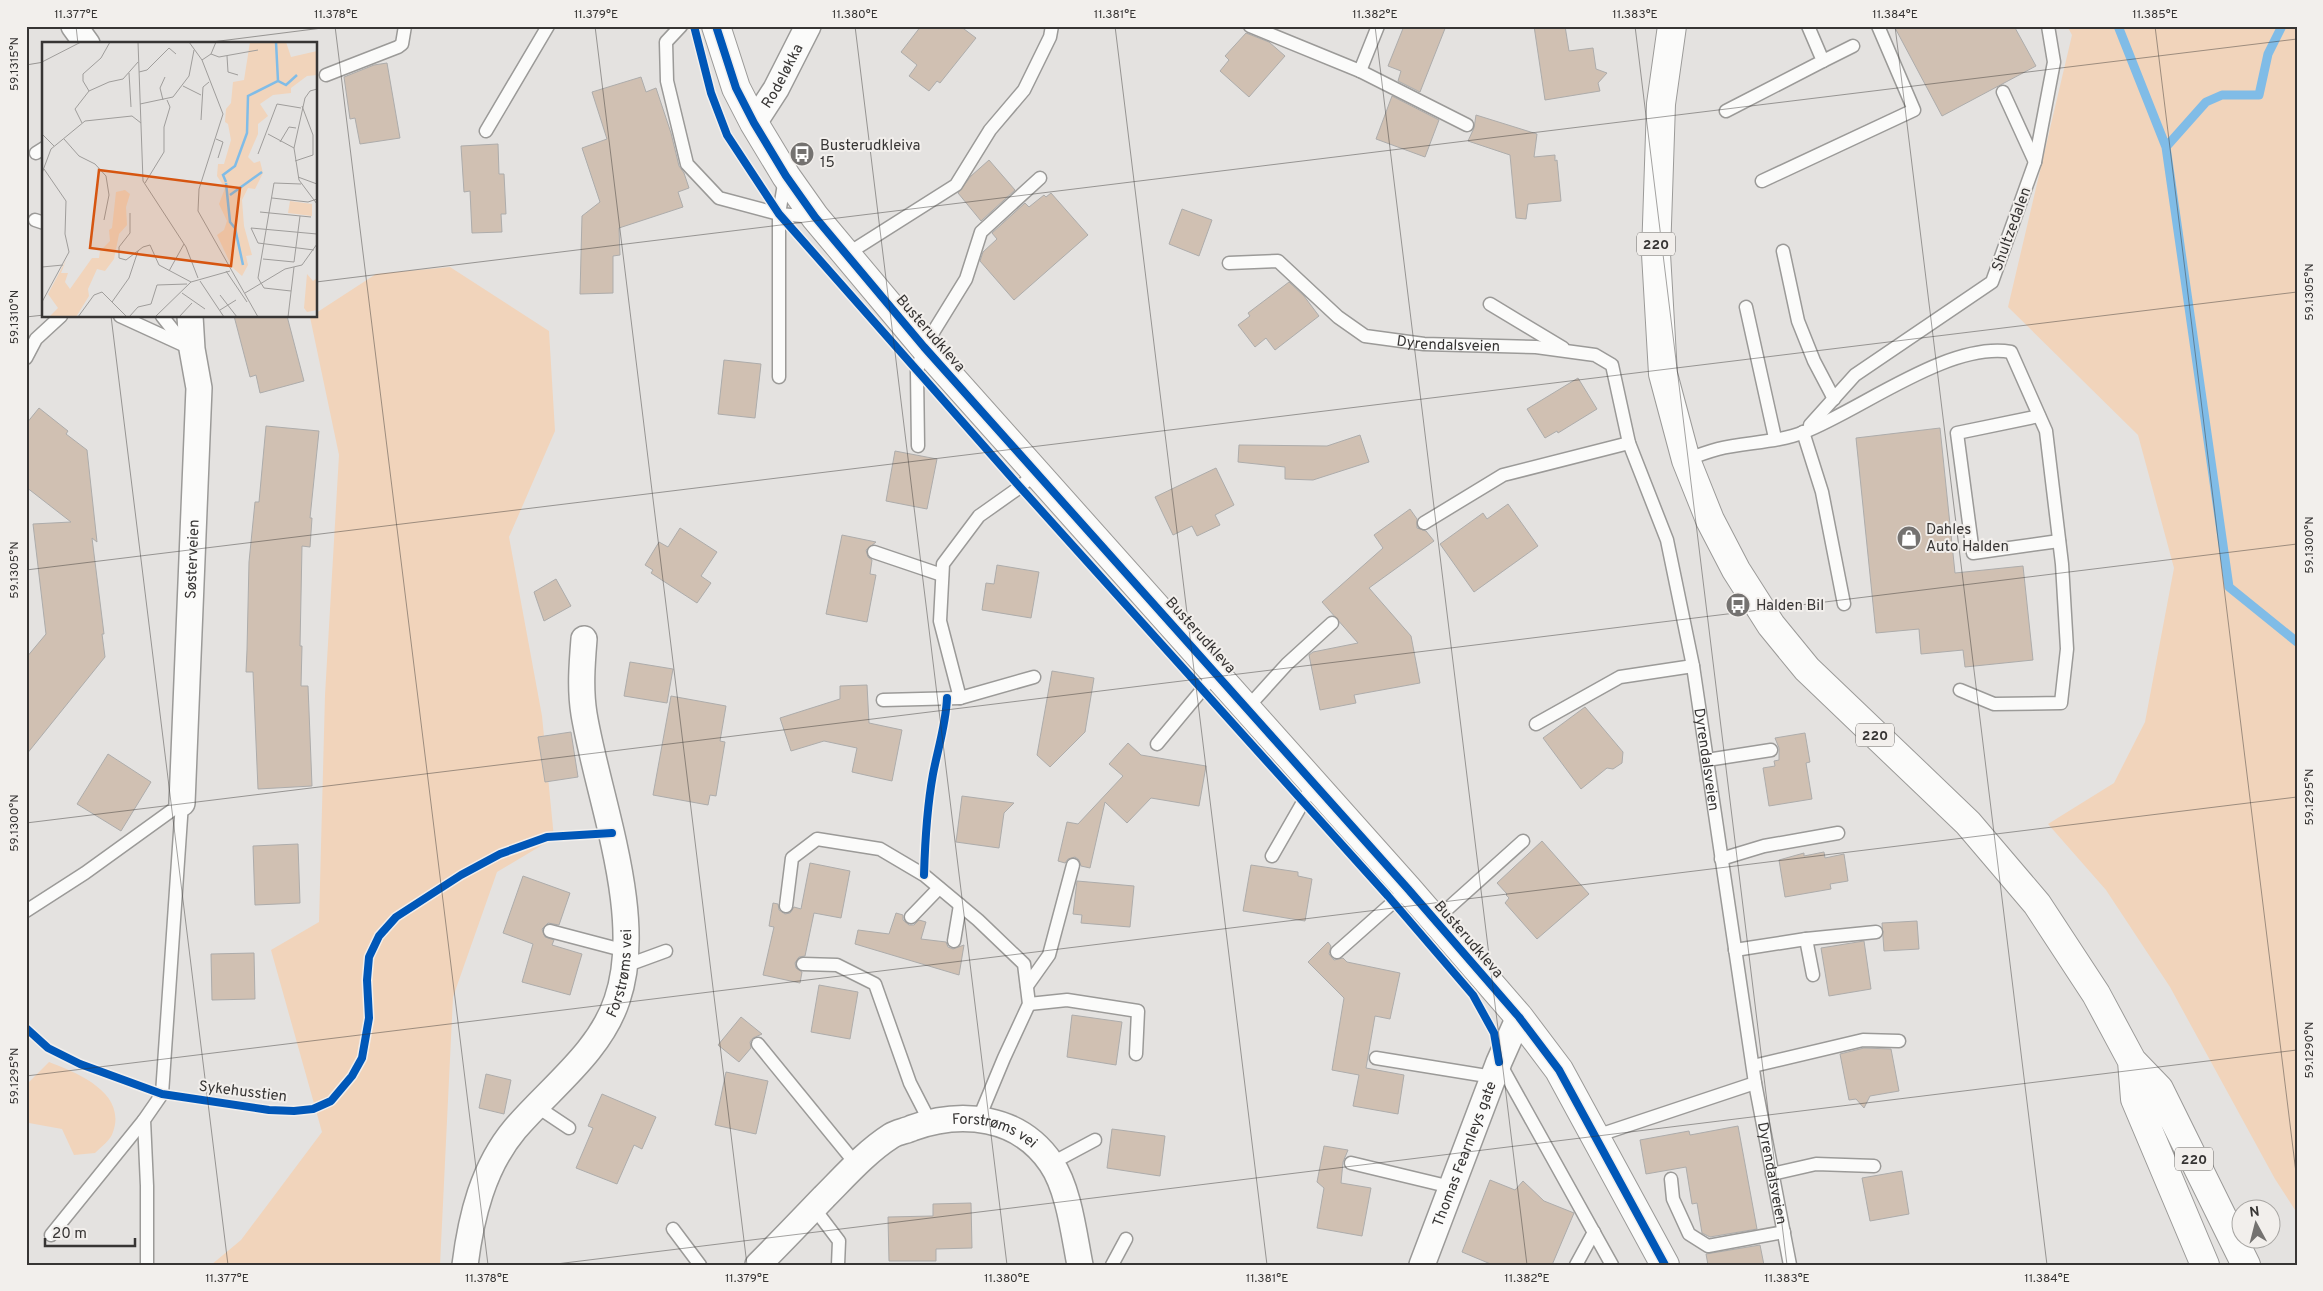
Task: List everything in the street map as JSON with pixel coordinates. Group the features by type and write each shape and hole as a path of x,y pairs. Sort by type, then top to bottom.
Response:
{"main road":[{"name":"Busterudkleva","path":"716,26 736,88 754,123 786,176 815,217 924,347 1314,783 1519,1017 1559,1070 1665,1265"},
{"name":"220","path":"1672,26 1660,104 1656,254 1663,374 1686,460 1710,520 1736,570 1772,624 1807,669 1968,823 2037,904 2096,994 2132,1061 2159,1089 2246,1265"},
{"name":"220","path":"2132,1061 2135,1099 2205,1265"}],"street":[{"path":"74,26 86,42"},
{"name":"Rodeløkka","path":"754,123 776,89 808,26"},
{"name":"Søsterveien","path":"182,803 199,388 189,348 190,318"},
{"name":"Forstrøms vei","path":"465,1265 476,1204 486,1176 514,1130 605,1028 617,999 626,959 620,876 584,714 581,685 584,639"},
{"name":"Thomas Fearnleys gate","path":"1422,1265 1496,1070 1519,1017"},
{"name":"Forstrøms vei","path":"758,1265 856,1164 892,1136 930,1122 959,1117 979,1118 1008,1128 1028,1138 1052,1164 1064,1192 1080,1265"},
{"path":"784,1265 788,1235"}],"lane":[{"path":"326,75 398,47 402,44 405,26"},
{"path":"486,131 548,26"},
{"path":"681,26 666,42 667,81 687,164 719,198 779,214 815,217"},
{"path":"847,254 956,185 990,130 1024,90 1050,38 1052,26"},
{"path":"1250,26 1360,71 1467,125"},
{"path":"1360,71 1378,26"},
{"path":"1808,26 1823,61"},
{"path":"1762,181 1914,110 1878,26"},
{"name":"Shultzedalen","path":"1803,432 1856,375 1992,282 2035,162 2054,62 2048,26"},
{"path":"1726,111 1853,46"},
{"path":"2003,92 2035,162"},
{"path":"779,377 779,214 786,176"},
{"path":"918,446 917,371 924,347 966,279 981,232 1040,178"},
{"path":"1783,251 1798,321 1814,362 1834,400"},
{"name":"Dyrendalsveien","path":"1228,263 1278,261 1338,317 1365,336 1424,344 1536,347 1595,355 1612,366 1629,443 1667,540 1693,666 1755,1083 1790,1265"},
{"path":"1490,304 1567,351"},
{"path":"1746,307 1775,438"},
{"path":"26,358 36,339 59,318"},
{"path":"124,318 189,348"},
{"path":"164,318 189,348"},
{"path":"1686,460 1718,449 1803,432 1886,389 1950,360 1994,349 2011,352 2046,430 2059,541 2067,649 2061,703 1994,704 1960,690"},
{"path":"2039,416 1957,433 1973,553 2059,541"},
{"path":"1803,432 1822,492 1844,604"},
{"path":"1424,523 1503,475 1629,443"},
{"path":"960,698 940,621 943,564 979,516 1020,487 1036,472"},
{"path":"874,552 942,575"},
{"path":"1247,708 1287,664 1332,623"},
{"path":"1536,724 1620,677 1693,666"},
{"path":"1156,744 1216,674"},
{"path":"883,700 960,698 1034,677"},
{"path":"1707,760 1771,750"},
{"path":"1272,856 1314,783"},
{"path":"26,910 85,872 182,803"},
{"path":"51,1235 144,1120 162,1094 182,803"},
{"path":"1722,859 1764,846 1838,833"},
{"path":"786,906 792,858 817,839 880,849 924,875 960,905 1024,964 1030,1004 1004,1058 979,1118"},
{"path":"1435,920 1523,841"},
{"path":"1027,986 1049,955 1073,865"},
{"path":"911,917 939,888"},
{"path":"1337,952 1408,889"},
{"path":"954,941 960,905"},
{"path":"550,931 626,959 666,951"},
{"path":"1735,950 1806,939 1876,932"},
{"path":"1806,939 1813,975"},
{"path":"803,964 836,965 875,984 910,1083 930,1122"},
{"path":"1030,1004 1067,1000 1138,1011 1136,1054"},
{"path":"1753,1066 1863,1040 1899,1041"},
{"path":"758,1044 856,1164"},
{"path":"1376,1058 1496,1070 1612,1265"},
{"path":"1596,1136 1755,1083"},
{"path":"536,1106 569,1128"},
{"path":"144,1120 147,1186 147,1265"},
{"path":"1052,1164 1095,1140"},
{"path":"1351,1163 1452,1187"},
{"path":"1772,1174 1816,1164 1874,1166"},
{"path":"1671,1180 1673,1199 1688,1234 1708,1246 1784,1232"},
{"path":"814,1208 839,1241 838,1265"},
{"path":"673,1229 700,1265"},
{"path":"1576,1265 1594,1232"},
{"path":"1112,1265 1126,1239"}],"shaded area":[{"path":"2067,26 2297,26 2297,1213 2275,1179 2170,987 2106,890 2048,824 2114,783 2145,722 2174,568 2138,435 2008,307 2072,35"},
{"path":"450,267 549,331 555,431 509,537 542,716 554,838 497,872 453,997 440,1265 211,1265 241,1240 322,1132 271,950 319,922 325,695 339,455 310,318 318,318 318,312 376,274"},
{"path":"49,1062 73,1072 97,1086 107,1096 113,1106 115,1118 112,1135 95,1153 74,1155 62,1129 29,1123 26,1113 26,1085"}],"building":[{"path":"921,26 960,26 976,38 940,83 937,81 929,91 909,76 917,65 901,52"},
{"path":"1404,26 1446,26 1420,92 1398,81 1401,71 1388,66"},
{"path":"1534,26 1565,26 1569,51 1593,48 1596,69 1607,73 1598,83 1600,91 1545,100"},
{"path":"1894,26 2014,26 2036,66 1942,116"},
{"path":"1246,33 1269,42 1285,56 1249,97 1220,71 1229,60 1225,56"},
{"path":"387,63 400,138 360,144 355,118 350,119 344,77 374,65"},
{"path":"641,77 646,92 656,88 671,133 679,166 684,173 689,188 678,192 683,207 619,228 620,255 613,256 613,293 580,294 582,216 600,202 582,148 607,139 592,92"},
{"path":"1392,96 1439,120 1425,157 1376,139"},
{"path":"1476,115 1537,134 1534,157 1555,155 1561,201 1528,204 1526,219 1516,218 1510,155 1468,141 1474,128"},
{"path":"498,144 499,174 504,174 506,214 501,214 502,232 472,233 470,191 464,192 461,146"},
{"path":"989,160 1015,190 981,221 958,193 971,176"},
{"path":"1051,193 1088,235 1014,300 980,261 983,252 997,239 992,233 1025,203 1029,207 1044,195 1046,197"},
{"path":"1182,209 1212,220 1199,256 1169,244"},
{"path":"1289,282 1304,296 1319,316 1275,350 1266,338 1255,347 1238,325 1250,316 1248,313"},
{"path":"235,318 288,318 304,381 260,393 256,375 250,377"},
{"path":"724,360 761,364 755,418 718,414"},
{"path":"1578,378 1597,409 1558,433 1557,431 1545,438 1527,409"},
{"path":"39,408 68,431 66,434 87,450 97,542 92,538 104,634 102,634 105,657 26,755 26,658 46,634 33,524 71,522 26,487 26,424"},
{"path":"266,426 319,431 310,518 312,518 310,547 302,546 300,646 302,646 301,686 308,686 312,786 258,789 253,672 246,672 249,562 255,502 259,502"},
{"path":"1940,428 1955,573 2023,566 2033,660 1965,667 1963,650 1921,654 1919,629 1876,633 1856,438"},
{"path":"1360,435 1369,462 1313,480 1285,479 1285,467 1238,462 1239,445 1327,446"},
{"path":"895,451 937,459 927,509 886,501"},
{"path":"1216,468 1234,505 1215,515 1220,525 1197,536 1192,526 1173,535 1155,497"},
{"path":"1508,504 1538,546 1474,592 1440,544 1483,513 1487,519"},
{"path":"1410,509 1417,519 1417,528 1426,531 1434,541 1369,588 1411,636 1420,683 1354,695 1356,703 1320,710 1309,655 1313,652 1358,643 1322,602 1383,548 1374,535"},
{"path":"680,528 717,552 701,576 711,583 697,603 651,573 653,570 645,565 659,542 668,547"},
{"path":"842,535 876,542 866,550 868,557 872,560 870,574 876,575 867,622 826,614"},
{"path":"997,565 1039,572 1031,618 982,610 986,583 994,584"},
{"path":"556,579 571,606 544,621 534,592"},
{"path":"630,662 673,669 667,703 624,696"},
{"path":"1052,671 1094,678 1085,732 1050,767 1037,755"},
{"path":"867,685 869,723 902,730 892,781 852,772 857,748 824,741 791,751 780,718 840,699 840,686"},
{"path":"671,696 726,706 720,741 725,742 716,796 710,795 708,805 653,795"},
{"path":"1585,707 1623,752 1622,763 1613,769 1607,768 1581,789 1543,738"},
{"path":"571,732 578,777 545,782 538,737"},
{"path":"1805,733 1810,762 1806,763 1812,799 1769,806 1763,768 1775,766 1774,761 1779,760 1779,748 1775,738"},
{"path":"1128,743 1141,755 1206,766 1199,806 1151,798 1127,823 1105,802 1090,868 1081,866 1079,860 1075,857 1068,859 1065,863 1058,861 1067,822 1078,824 1123,776 1109,764"},
{"path":"108,754 151,782 121,831 77,804"},
{"path":"962,796 1014,803 1004,813 999,848 956,842"},
{"path":"1542,841 1589,894 1537,939 1505,903 1509,898 1497,883"},
{"path":"298,844 300,903 255,905 253,846"},
{"path":"1824,852 1825,858 1844,854 1848,881 1830,884 1831,889 1785,897 1779,860 1804,853 1804,856"},
{"path":"810,863 850,871 841,918 814,913 805,956 799,957 795,963 796,968 802,972 800,983 763,975 774,927 769,926 773,903 778,904 779,910 785,914 790,913 794,907 801,909"},
{"path":"1251,865 1298,872 1298,876 1312,879 1305,921 1243,911"},
{"path":"523,876 570,893 559,925 548,923 542,929 545,937 554,940 552,945 582,954 570,995 522,982 533,944 503,933"},
{"path":"1077,881 1134,886 1130,927 1081,923 1082,915 1073,914"},
{"path":"896,913 903,915 903,920 909,925 914,925 919,920 926,922 921,939 946,942 948,947 953,949 964,945 959,975 855,944 858,930 889,934"},
{"path":"1917,921 1919,949 1884,951 1882,923"},
{"path":"1864,941 1871,989 1829,996 1821,948"},
{"path":"1328,942 1331,946 1329,954 1334,960 1343,958 1347,962 1400,973 1390,1019 1375,1016 1366,1068 1404,1075 1398,1114 1353,1106 1359,1075 1332,1070 1344,998 1308,962"},
{"path":"254,953 255,999 212,1000 211,954"},
{"path":"819,985 858,992 850,1039 811,1032"},
{"path":"1072,1015 1122,1022 1116,1065 1067,1057"},
{"path":"741,1017 762,1034 753,1038 750,1042 751,1048 739,1062 718,1045"},
{"path":"1864,1048 1891,1049 1899,1091 1870,1096 1864,1108 1856,1099 1849,1100 1840,1054"},
{"path":"726,1072 768,1081 756,1134 715,1125"},
{"path":"486,1074 511,1080 504,1114 479,1108"},
{"path":"602,1094 656,1117 642,1149 634,1145 617,1184 576,1168 593,1128 588,1126"},
{"path":"1738,1126 1757,1229 1710,1237 1702,1233 1697,1203 1692,1204 1686,1167 1646,1174 1640,1140 1689,1131 1690,1135"},
{"path":"1112,1129 1165,1136 1160,1176 1107,1168"},
{"path":"1324,1146 1348,1150 1343,1162 1341,1183 1371,1188 1362,1236 1317,1228 1324,1188 1317,1182"},
{"path":"1902,1171 1909,1214 1870,1221 1862,1178"},
{"path":"1490,1180 1515,1190 1523,1181 1544,1201 1574,1213 1552,1265 1493,1265 1462,1252"},
{"path":"971,1203 972,1248 936,1249 936,1261 889,1261 888,1217 933,1216 933,1204"},
{"path":"1760,1245 1764,1265 1708,1265 1706,1254"}],"waterway":[{"path":"2118,26 2166,147 2229,587 2297,642"},
{"path":"2166,147 2206,102 2222,95 2259,95 2268,54 2282,26"}],"cycle path":[{"path":"694,26 711,93 727,135 779,214 1020,487 1388,896 1473,995 1494,1033 1499,1062"},
{"path":"716,26 736,88 754,123 786,176 815,217 924,347 1408,889 1519,1017 1559,1070 1665,1265"},
{"path":"924,875 929,799 947,698"},
{"name":"Sykehusstien","path":"26,1028 48,1048 80,1064 162,1094 269,1110 294,1111 313,1109 331,1101 352,1076 362,1058 369,1018 367,980 369,957 379,936 396,917 461,875 500,854 547,837 612,833"}],"place":[{"name":"Busterudkleiva 15","path":"802,154"},
{"name":"Dahles Auto Halden","path":"1909,538"},
{"name":"Halden Bil","path":"1738,605"}]}
